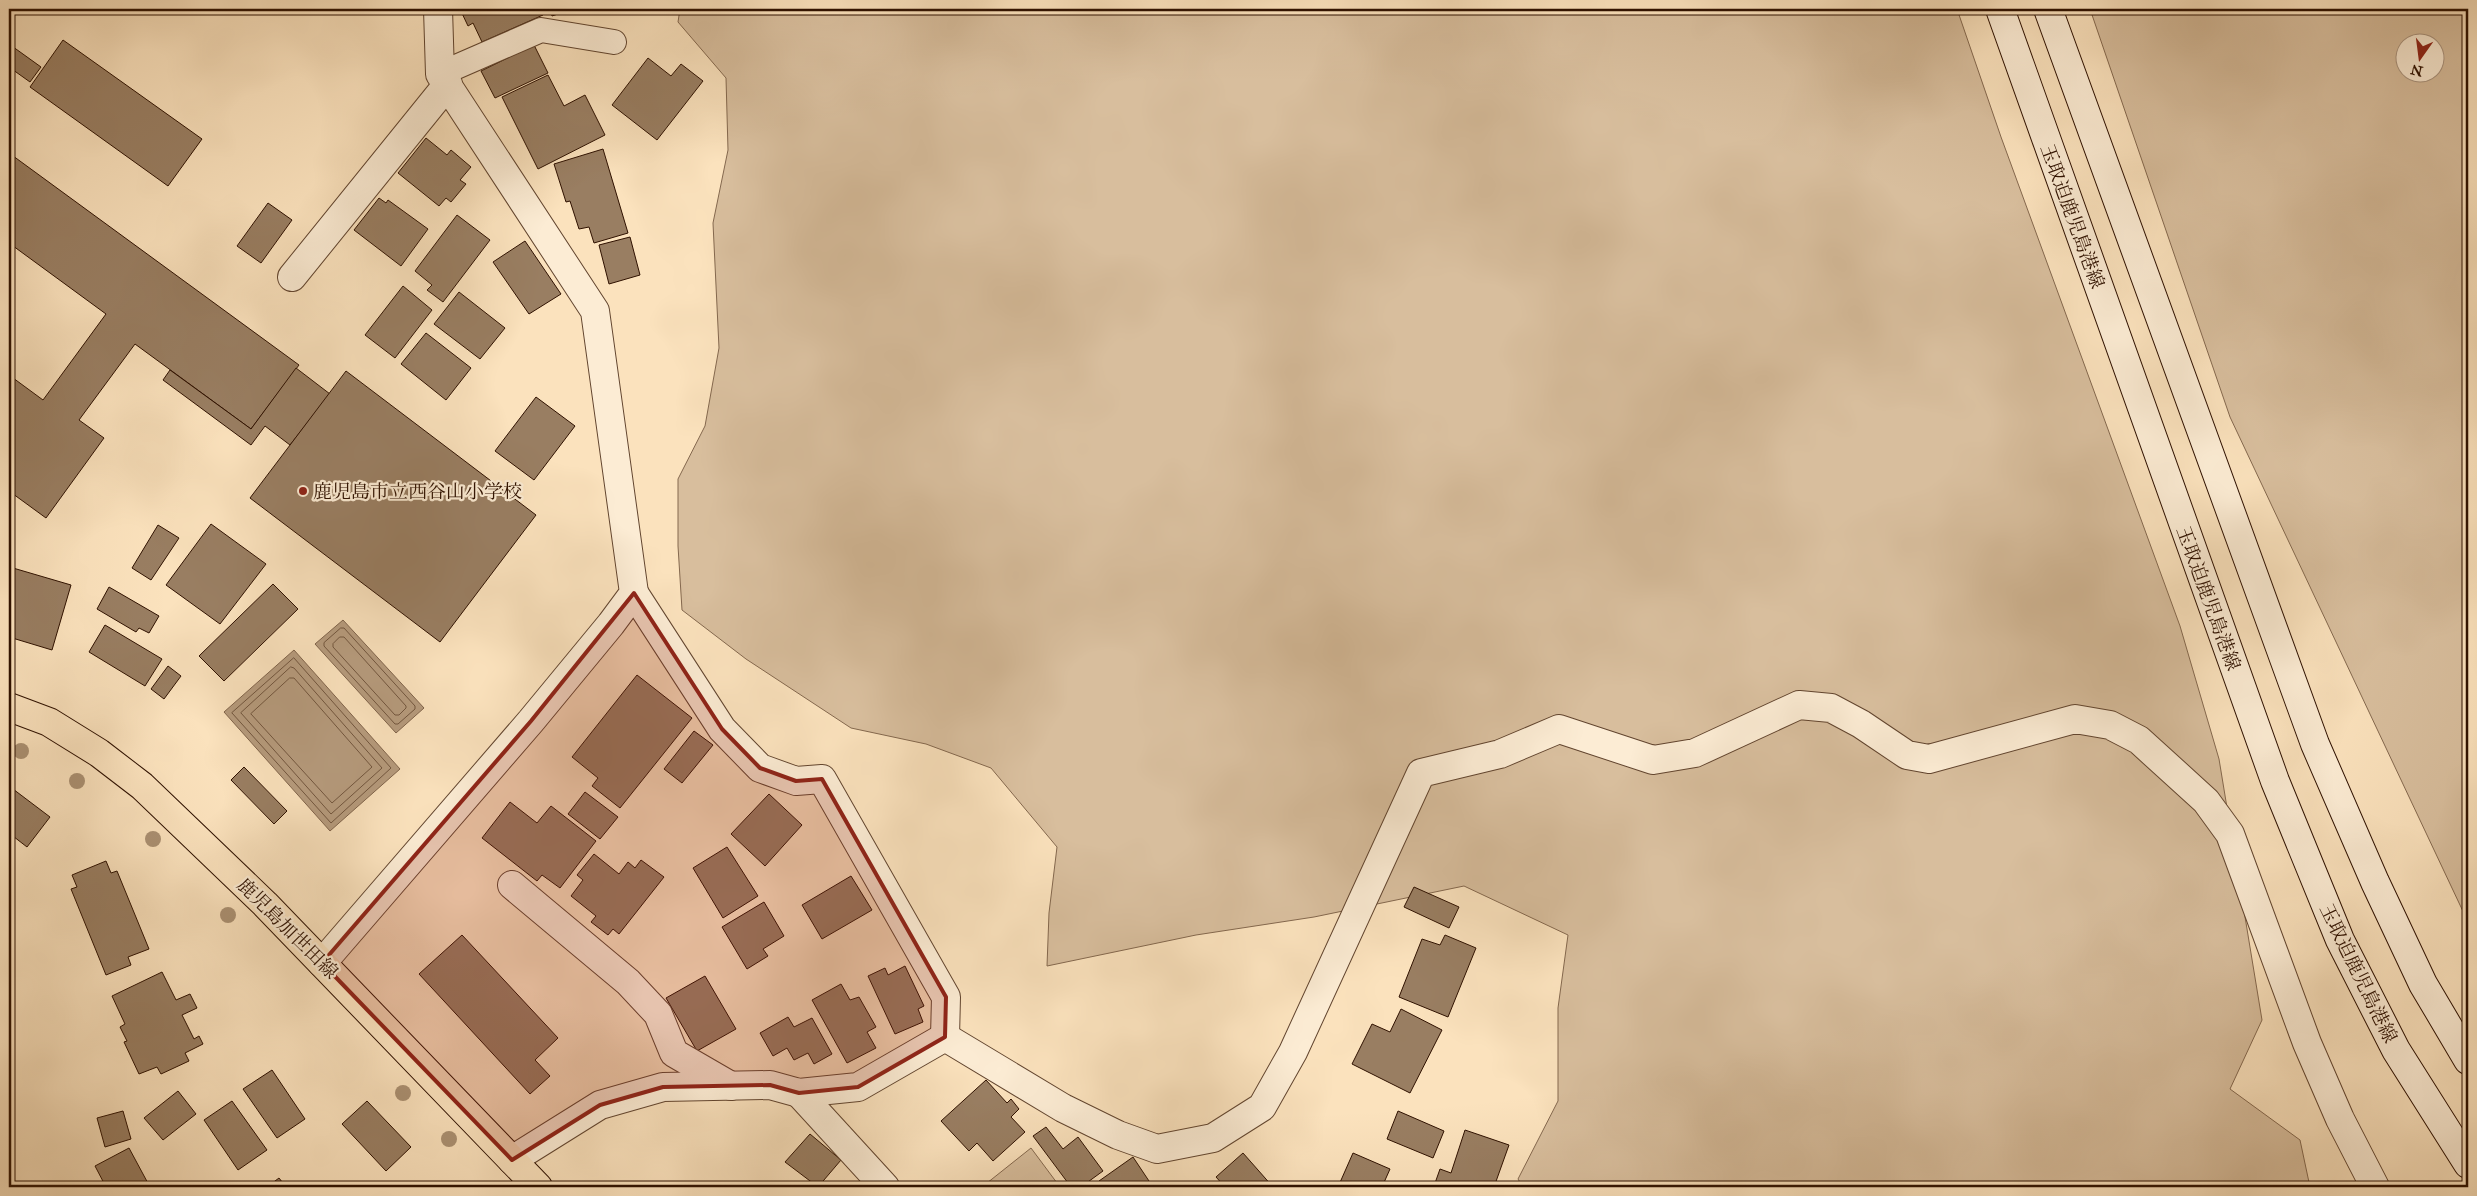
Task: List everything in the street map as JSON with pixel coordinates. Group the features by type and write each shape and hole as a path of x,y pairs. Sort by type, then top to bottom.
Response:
{"main road":[{"name":"鹿児島加世田線","path":"9,707 49,722 99,753 142,786 265,904 538,1187"}],"street":[{"path":"438,9 444,79 595,311 634,593 722,729 760,768 796,781 822,779 946,997 945,1037"},
{"name":"玉取迫鹿児島港線","path":"2000,9 2275,781 2340,940 2396,1050 2468,1164"},
{"path":"2048,9 2315,744 2375,882 2423,984 2468,1060"},
{"path":"292,277 444,79"},
{"path":"322,963 531,722 634,593"},
{"path":"945,1037 1063,1108 1118,1135 1157,1149 1213,1138 1262,1108 1292,1052 1421,773 1500,754 1559,729 1654,760 1687,755 1799,705 1831,708 1861,724 1907,754 1929,760 2075,719 2110,725 2139,740 2206,800 2230,834 2307,1043 2340,1119 2375,1187"},
{"path":"512,885 628,982 658,1014 674,1053 730,1086"},
{"path":"512,1160 600,1105 663,1087 770,1085 799,1093 858,1087 945,1037"},
{"path":"799,1093 885,1187"}],"lane":[{"path":"444,79 541,30 614,42"}],"highlighted area":[{"path":"634,593 722,729 760,768 796,781 822,779 946,997 945,1037 858,1087 799,1093 770,1085 663,1087 600,1105 512,1160 322,963 531,721"}],"shaded area":[{"path":"680,9 1957,9 2001,137 2180,626 2219,759 2262,1020 2230,1089 2300,1140 2310,1187 1523,1187 1518,1179 1558,1101 1558,1008 1568,935 1464,886 1314,917 1196,935 1047,966 1049,913 1057,847 991,768 926,744 851,728 746,659 682,610 678,546 678,479 705,426 719,348 713,223 728,150 726,78 678,22"},
{"path":"2090,9 2468,9 2468,922 2230,417"},
{"path":"1031,1148 1060,1187 982,1187"}],"water":[{"path":"343,620 424,708 396,733 315,644"},
{"path":"294,650 400,769 330,831 224,712"}],"building":[{"path":"460,9 540,9 543,15 482,42 473,23 468,26"},
{"path":"550,9 566,9 567,11 552,16"},
{"path":"63,40 202,139 168,186 30,87"},
{"path":"9,44 41,67 30,82 9,67"},
{"path":"534,45 548,73 495,98 481,71"},
{"path":"648,58 671,76 681,64 703,81 657,140 612,105"},
{"path":"548,75 564,106 585,95 605,135 538,169 502,97"},
{"path":"426,138 447,155 451,150 471,167 460,180 466,184 451,202 446,198 439,206 398,173"},
{"path":"603,149 628,233 594,243 589,227 579,229 570,201 566,202 554,164"},
{"path":"9,153 299,365 251,429 135,344 79,420 104,438 46,518 9,491 9,375 43,400 106,314 9,243"},
{"path":"379,198 386,203 388,200 428,229 401,266 354,230"},
{"path":"268,203 292,220 261,263 237,246"},
{"path":"457,215 490,240 443,302 427,290 432,285 415,271"},
{"path":"630,237 640,275 609,284 599,245"},
{"path":"525,241 561,294 529,314 493,262"},
{"path":"403,286 432,310 395,358 365,335"},
{"path":"459,292 505,328 480,359 434,324"},
{"path":"426,333 471,368 446,400 401,364"},
{"path":"296,368 330,394 290,445 265,426 251,445 163,380 170,370 251,429"},
{"path":"346,371 536,515 440,642 250,498"},
{"path":"536,397 575,426 534,480 495,451"},
{"path":"211,524 266,564 220,624 166,585"},
{"path":"158,525 179,538 151,580 132,568"},
{"path":"13,568 71,585 52,650 9,637 9,582"},
{"path":"273,584 298,609 224,681 199,656"},
{"path":"109,587 159,616 149,633 139,628 136,632 97,609"},
{"path":"105,625 162,659 145,686 89,652"},
{"path":"168,666 181,676 164,699 151,689"},
{"path":"637,675 692,718 620,808 592,786 598,778 572,757"},
{"path":"694,731 713,745 682,783 664,769"},
{"path":"244,767 287,811 274,824 231,780"},
{"path":"9,786 50,817 27,847 9,833"},
{"path":"585,792 618,817 600,839 568,814"},
{"path":"769,794 802,825 765,866 731,834"},
{"path":"510,802 537,823 551,806 596,841 560,888 542,875 537,881 482,838"},
{"path":"727,847 758,896 723,918 693,868"},
{"path":"594,854 619,874 628,862 635,868 641,860 664,877 619,934 613,929 608,935 591,922 596,916 571,896 583,880 577,875"},
{"path":"106,861 111,873 117,871 149,949 128,957 131,965 106,975 71,889 77,887 72,875"},
{"path":"851,876 872,910 822,939 802,905"},
{"path":"1414,887 1459,907 1449,928 1404,907"},
{"path":"764,902 784,936 763,949 768,956 747,969 722,927"},
{"path":"462,935 558,1038 535,1060 550,1076 530,1094 419,974"},
{"path":"1445,935 1476,948 1448,1017 1399,997 1422,939 1440,945"},
{"path":"905,966 924,1006 918,1009 923,1022 895,1034 868,976 885,968 888,975"},
{"path":"162,972 176,1000 190,994 197,1008 182,1015 194,1039 199,1036 203,1044 185,1053 189,1061 161,1074 157,1067 139,1074 124,1042 127,1041 120,1027 125,1024 112,996"},
{"path":"705,976 736,1029 697,1051 666,998"},
{"path":"841,984 850,1000 859,997 876,1027 867,1032 876,1048 847,1063 812,1000"},
{"path":"1401,1009 1442,1030 1410,1093 1352,1064 1372,1024 1390,1032"},
{"path":"788,1017 794,1027 812,1018 832,1054 814,1064 808,1053 794,1060 787,1048 773,1056 760,1033"},
{"path":"272,1070 305,1119 277,1138 243,1089"},
{"path":"986,1080 1007,1103 1011,1099 1019,1109 1011,1117 1025,1132 993,1161 977,1143 969,1151 941,1121"},
{"path":"178,1091 196,1114 163,1140 144,1118"},
{"path":"232,1101 267,1150 238,1170 204,1120"},
{"path":"367,1101 411,1147 386,1171 342,1124"},
{"path":"123,1111 131,1139 105,1147 97,1118"},
{"path":"1398,1111 1444,1131 1433,1158 1387,1139"},
{"path":"1046,1127 1063,1149 1078,1137 1103,1171 1081,1187 1071,1187 1033,1136"},
{"path":"1465,1130 1509,1145 1494,1187 1422,1187 1424,1182 1434,1186 1440,1169 1451,1173"},
{"path":"810,1134 841,1160 818,1187 785,1162"},
{"path":"129,1148 150,1187 106,1187 95,1166"},
{"path":"1243,1153 1273,1187 1225,1187 1216,1177"},
{"path":"1353,1153 1390,1169 1382,1187 1338,1187"},
{"path":"1133,1157 1153,1187 1103,1187 1099,1181"},
{"path":"279,1178 286,1187 267,1187"}],"place":[{"name":"鹿児島市立西谷山小学校","path":"303,491"}]}
